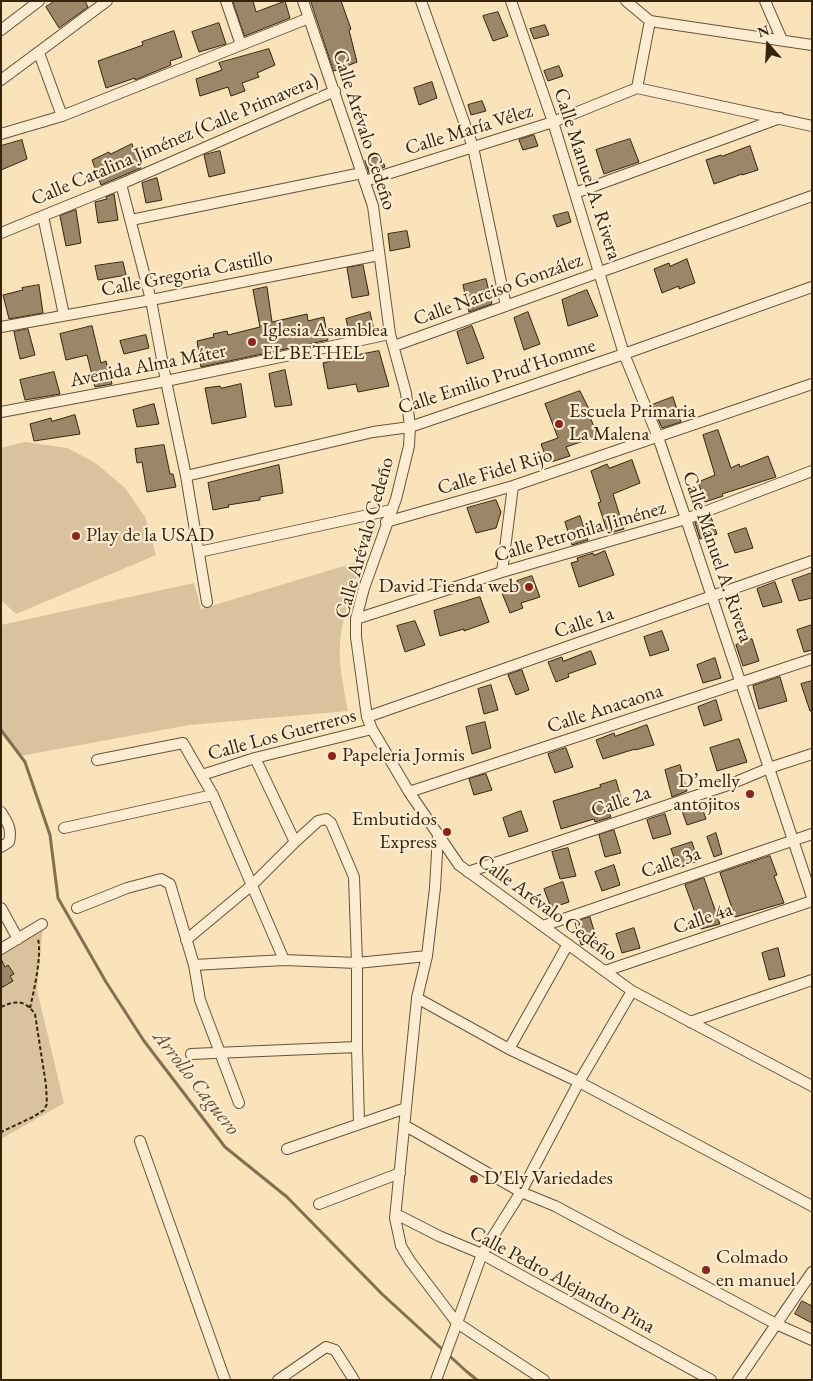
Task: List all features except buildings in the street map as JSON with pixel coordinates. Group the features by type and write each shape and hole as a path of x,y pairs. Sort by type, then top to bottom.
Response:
{"street":[{"path":"1,80 107,1"},
{"path":"226,1 241,45"},
{"name":"Calle Arévalo Cedeño","path":"303,1 373,206 390,334 406,394 410,427 409,446 396,499 386,522 356,618 356,637 368,717 372,729 408,792 459,865 632,991 812,1086"},
{"path":"421,1 473,147 506,306"},
{"name":"Calle Manuel A. Rivera","path":"511,1 553,122 624,354 658,437 742,682 768,768 812,899"},
{"path":"626,1 650,21 812,45"},
{"path":"765,1 782,40"},
{"path":"1,30 38,2"},
{"path":"1,134 62,116 309,18"},
{"path":"650,21 637,88 812,126"},
{"path":"39,53 62,116"},
{"name":"Calle María Vélez","path":"131,220 363,177 473,147 553,122 637,88"},
{"name":"Calle Catalina Jiménez (Calle Primavera)","path":"1,233 121,184 335,91"},
{"path":"575,193 780,118"},
{"path":"121,184 151,300 186,476 207,602"},
{"name":"Calle Narciso González","path":"394,346 812,196"},
{"path":"43,216 64,315"},
{"name":"Calle Gregoria Castillo","path":"1,326 151,300 379,255"},
{"name":"Calle Emilio Prud'Homme","path":"186,476 373,432 410,427 812,287"},
{"name":"Avenida Alma Máter","path":"1,412 166,381 390,334"},
{"name":"Calle Fidel Rijo","path":"386,522 513,486 812,384"},
{"name":"Calle Petronila Jiménez","path":"356,618 502,572 686,519 812,471"},
{"path":"502,572 513,486"},
{"path":"199,552 391,510"},
{"name":"Calle 1a","path":"368,717 812,561"},
{"name":"Calle Anacaona","path":"408,792 812,659"},
{"name":"Calle Los Guerreros","path":"202,775 255,758 372,729"},
{"path":"97,760 183,743 213,794 284,960"},
{"name":"Calle 2a","path":"468,872 731,784 768,768 812,754"},
{"path":"255,758 295,842"},
{"path":"64,828 213,794"},
{"path":"1,847 9,842 11,833 4,816"},
{"path":"186,940 252,885 318,821 326,819 331,824 354,877 358,963 357,1047 359,1124"},
{"name":"Calle 3a","path":"543,926 812,834"},
{"path":"438,835 435,888 427,956 417,998 395,1218 401,1246 410,1261 457,1323 544,1380"},
{"path":"77,908 127,888 161,879 170,884 194,965 200,1000 239,1103"},
{"name":"Calle 4a","path":"604,971 812,899"},
{"path":"1,908 18,939"},
{"path":"1,949 38,927"},
{"path":"509,1049 568,944"},
{"path":"194,965 284,960 358,963 427,956"},
{"path":"690,1022 812,980"},
{"path":"438,1376 482,1254 521,1192 579,1082 632,991"},
{"path":"417,998 509,1049 579,1082 812,1206"},
{"path":"191,1054 357,1047"},
{"path":"286,1149 406,1108"},
{"path":"404,1125 521,1192 555,1206 776,1324 812,1340"},
{"path":"140,1140 225,1380"},
{"path":"319,1204 400,1172"},
{"name":"Calle Pedro Alejandro Pina","path":"396,1214 439,1236 482,1254 711,1380"},
{"path":"738,1380 812,1272"},
{"path":"278,1380 326,1347 335,1350 354,1380"}],"path":[{"path":"30,1008 36,977 39,944 38,927"},
{"path":"1,1007 13,1002 21,1003 30,1008 35,1014 46,1085 47,1104 44,1110 33,1117 1,1132"}],"shaded area":[{"name":"Play de la USAD","path":"25,442 67,448 94,462 125,488 145,517 156,555 16,614 1,600 1,448"},
{"path":"364,560 352,590 341,631 341,668 348,711 189,725 20,756 1,730 1,625 194,583 201,609"},
{"path":"43,925 37,990 64,1103 1,1139 1,949"}],"waterway":[{"name":"Arrollo Caguero","path":"1,730 25,762 50,835 58,898 106,982 144,1041 225,1147 287,1197 382,1294 477,1380"}],"place":[{"name":"Iglesia Asamblea EL BETHEL","path":"252,342"},
{"name":"Escuela Primaria La Malena","path":"559,424"},
{"name":"Play de la USAD","path":"76,536"},
{"name":"David Tienda web","path":"529,587"},
{"name":"Papeleria Jormis","path":"332,756"},
{"name":"D’melly antojitos","path":"750,794"},
{"name":"Embutidos Express","path":"447,832"},
{"name":"D'Ely Variedades","path":"474,1179"},
{"name":"Colmado en manuel","path":"706,1270"}]}
